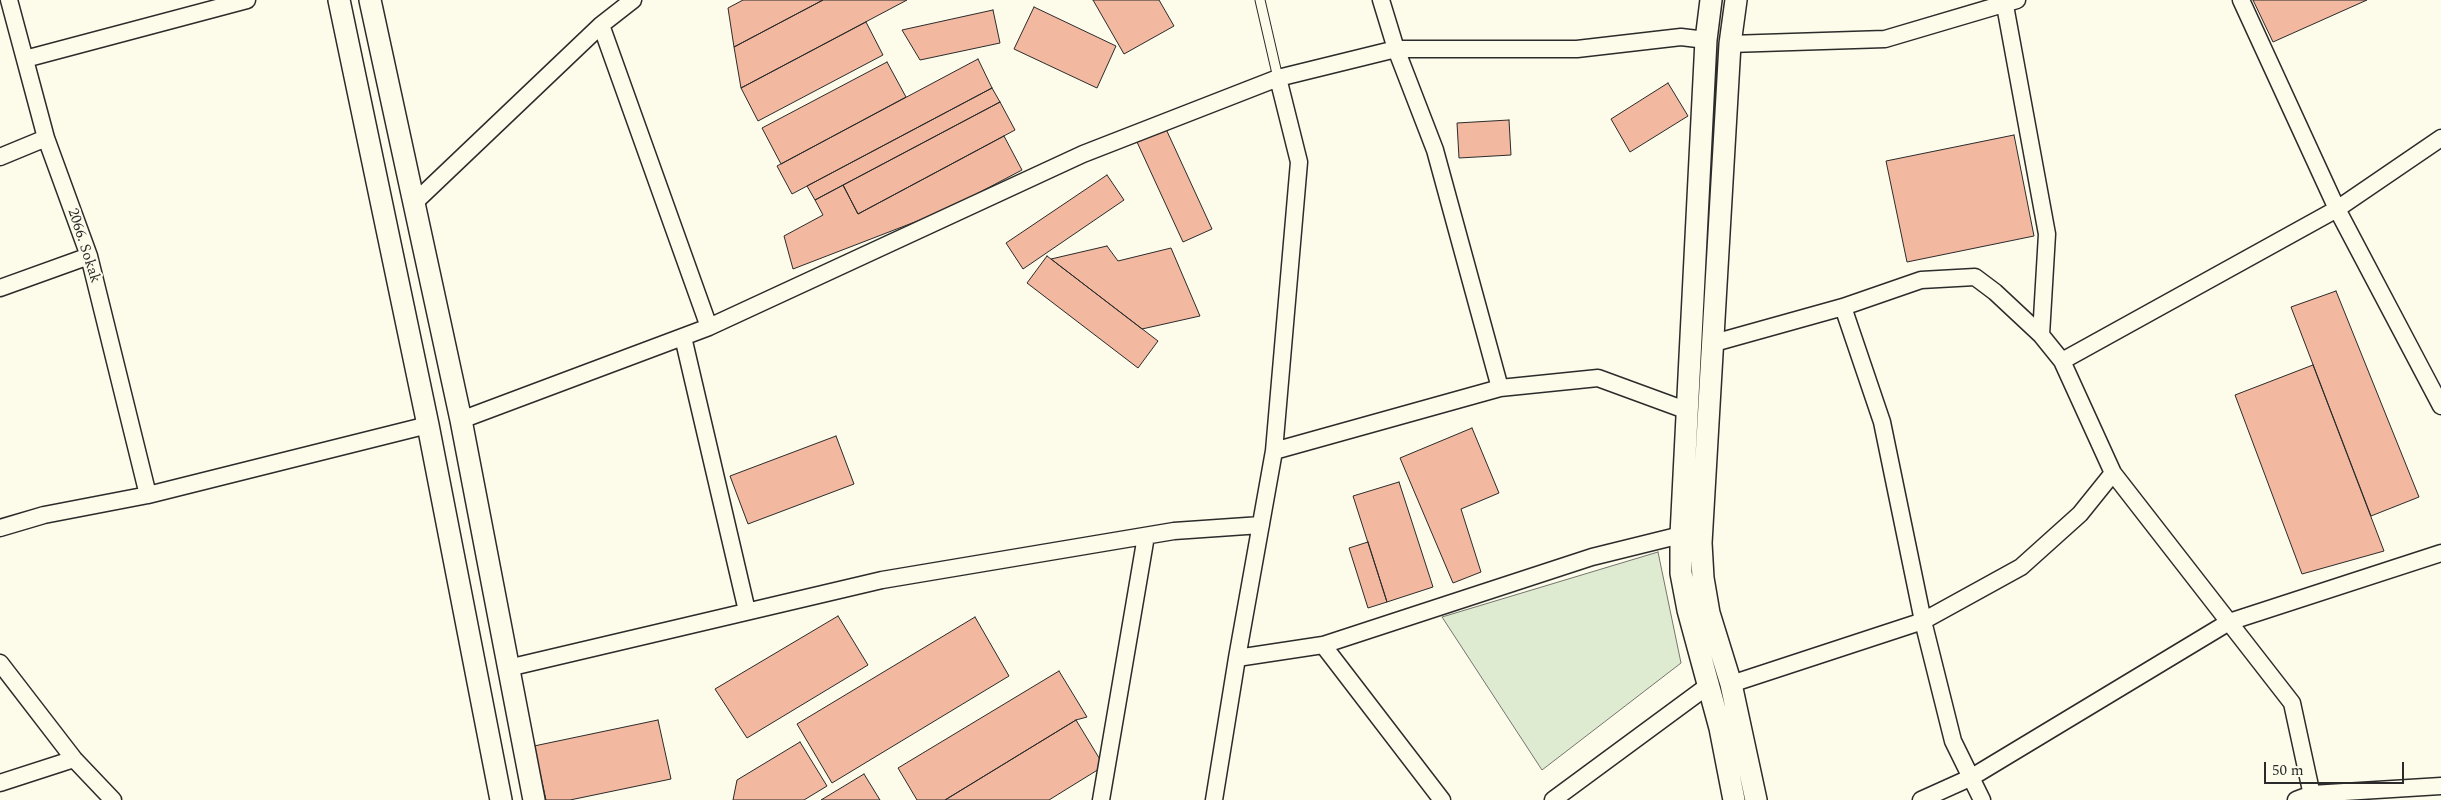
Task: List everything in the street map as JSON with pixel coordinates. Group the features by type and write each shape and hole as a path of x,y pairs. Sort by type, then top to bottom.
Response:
{"street":[{"name":"2066. Sokak","path":"9,0 46,138 89,256 148,495"},
{"path":"25,59 247,0"},
{"path":"339,0 428,425 501,800"},
{"path":"370,0 461,420 534,800"},
{"path":"414,203 601,25 633,0"},
{"path":"1381,0 1396,50 1435,150 1500,388"},
{"path":"1711,0 1706,40 1681,535 1681,573 1688,610 1709,685 1734,800"},
{"path":"1736,0 1730,44 1714,343 1701,523 1703,578 1709,613 1731,684 1756,800"},
{"path":"2241,0 2337,209 2441,406"},
{"path":"0,528 44,515 148,495 428,425 461,420 709,327 1083,154 1278,78 1396,50 1577,49 1682,37 1730,44 1885,39 2008,1 2047,234 2041,335"},
{"path":"601,25 709,327"},
{"path":"1214,800 1274,451 1299,162 1278,78"},
{"path":"0,157 46,138"},
{"path":"2062,360 2337,209 2441,138"},
{"path":"0,288 89,256"},
{"path":"1714,343 1843,307 1921,280 1975,276 1996,292 2041,335 2062,360 2113,473 2292,703 2312,797"},
{"path":"1843,307 1882,422 1923,621 1953,741 1982,800"},
{"path":"683,337 747,611"},
{"path":"1274,451 1500,388 1598,378 1688,412"},
{"path":"1553,800 1709,685 1731,684 1923,621 2021,567 2080,514 2113,473"},
{"path":"508,668 882,580 1174,530 1261,525"},
{"path":"1237,658 1323,645 1592,557 1681,535"},
{"path":"1102,800 1146,536"},
{"path":"1921,800 1972,777 2230,622 2441,553"},
{"path":"1323,645 1442,800"},
{"path":"0,663 74,759 113,800"},
{"path":"0,783 74,759"},
{"path":"2296,800 2441,786"}],"lane":[{"path":"1260,0 1278,78"}],"green space":[{"path":"1658,552 1681,663 1542,770 1442,617"}],"building":[{"path":"743,0 823,0 734,47 728,8"},
{"path":"823,0 907,0 741,88 734,47"},
{"path":"1093,0 1159,0 1174,26 1124,54"},
{"path":"2253,0 2367,0 2273,42"},
{"path":"1034,7 1116,46 1097,88 1014,49"},
{"path":"993,10 1000,43 920,60 902,30"},
{"path":"866,22 883,55 758,121 741,88"},
{"path":"978,59 992,88 792,194 777,166"},
{"path":"887,62 906,97 781,164 762,128"},
{"path":"1668,83 1688,116 1630,152 1611,119"},
{"path":"992,88 1000,102 815,200 807,186"},
{"path":"1000,102 1015,130 858,214 843,185"},
{"path":"1509,120 1511,155 1459,158 1457,123"},
{"path":"1166,129 1212,229 1183,242 1137,142"},
{"path":"2014,135 2034,236 1907,262 1886,161"},
{"path":"1004,136 1022,170 946,210 793,269 784,236 823,215 815,200 843,185 858,214"},
{"path":"1107,175 1124,200 1023,269 1006,243"},
{"path":"1107,246 1118,261 1171,248 1200,316 1142,329 1051,259"},
{"path":"1047,256 1158,341 1138,368 1027,283"},
{"path":"2336,291 2419,497 2371,516 2291,307"},
{"path":"2313,365 2384,551 2302,574 2235,395"},
{"path":"1472,428 1499,493 1461,509 1481,572 1453,583 1400,458"},
{"path":"836,436 854,484 748,524 730,476"},
{"path":"1399,482 1433,587 1387,602 1353,496"},
{"path":"1368,542 1387,602 1368,608 1349,548"},
{"path":"838,616 868,665 747,738 715,689"},
{"path":"975,617 1009,676 832,783 797,724"},
{"path":"1059,671 1087,717 1076,720 945,800 917,800 898,768"},
{"path":"658,720 671,779 570,800 546,800 534,746"},
{"path":"1076,720 1104,766 1049,800 945,800"},
{"path":"800,742 827,786 804,800 733,800 737,780"},
{"path":"864,774 880,800 821,800"}]}
